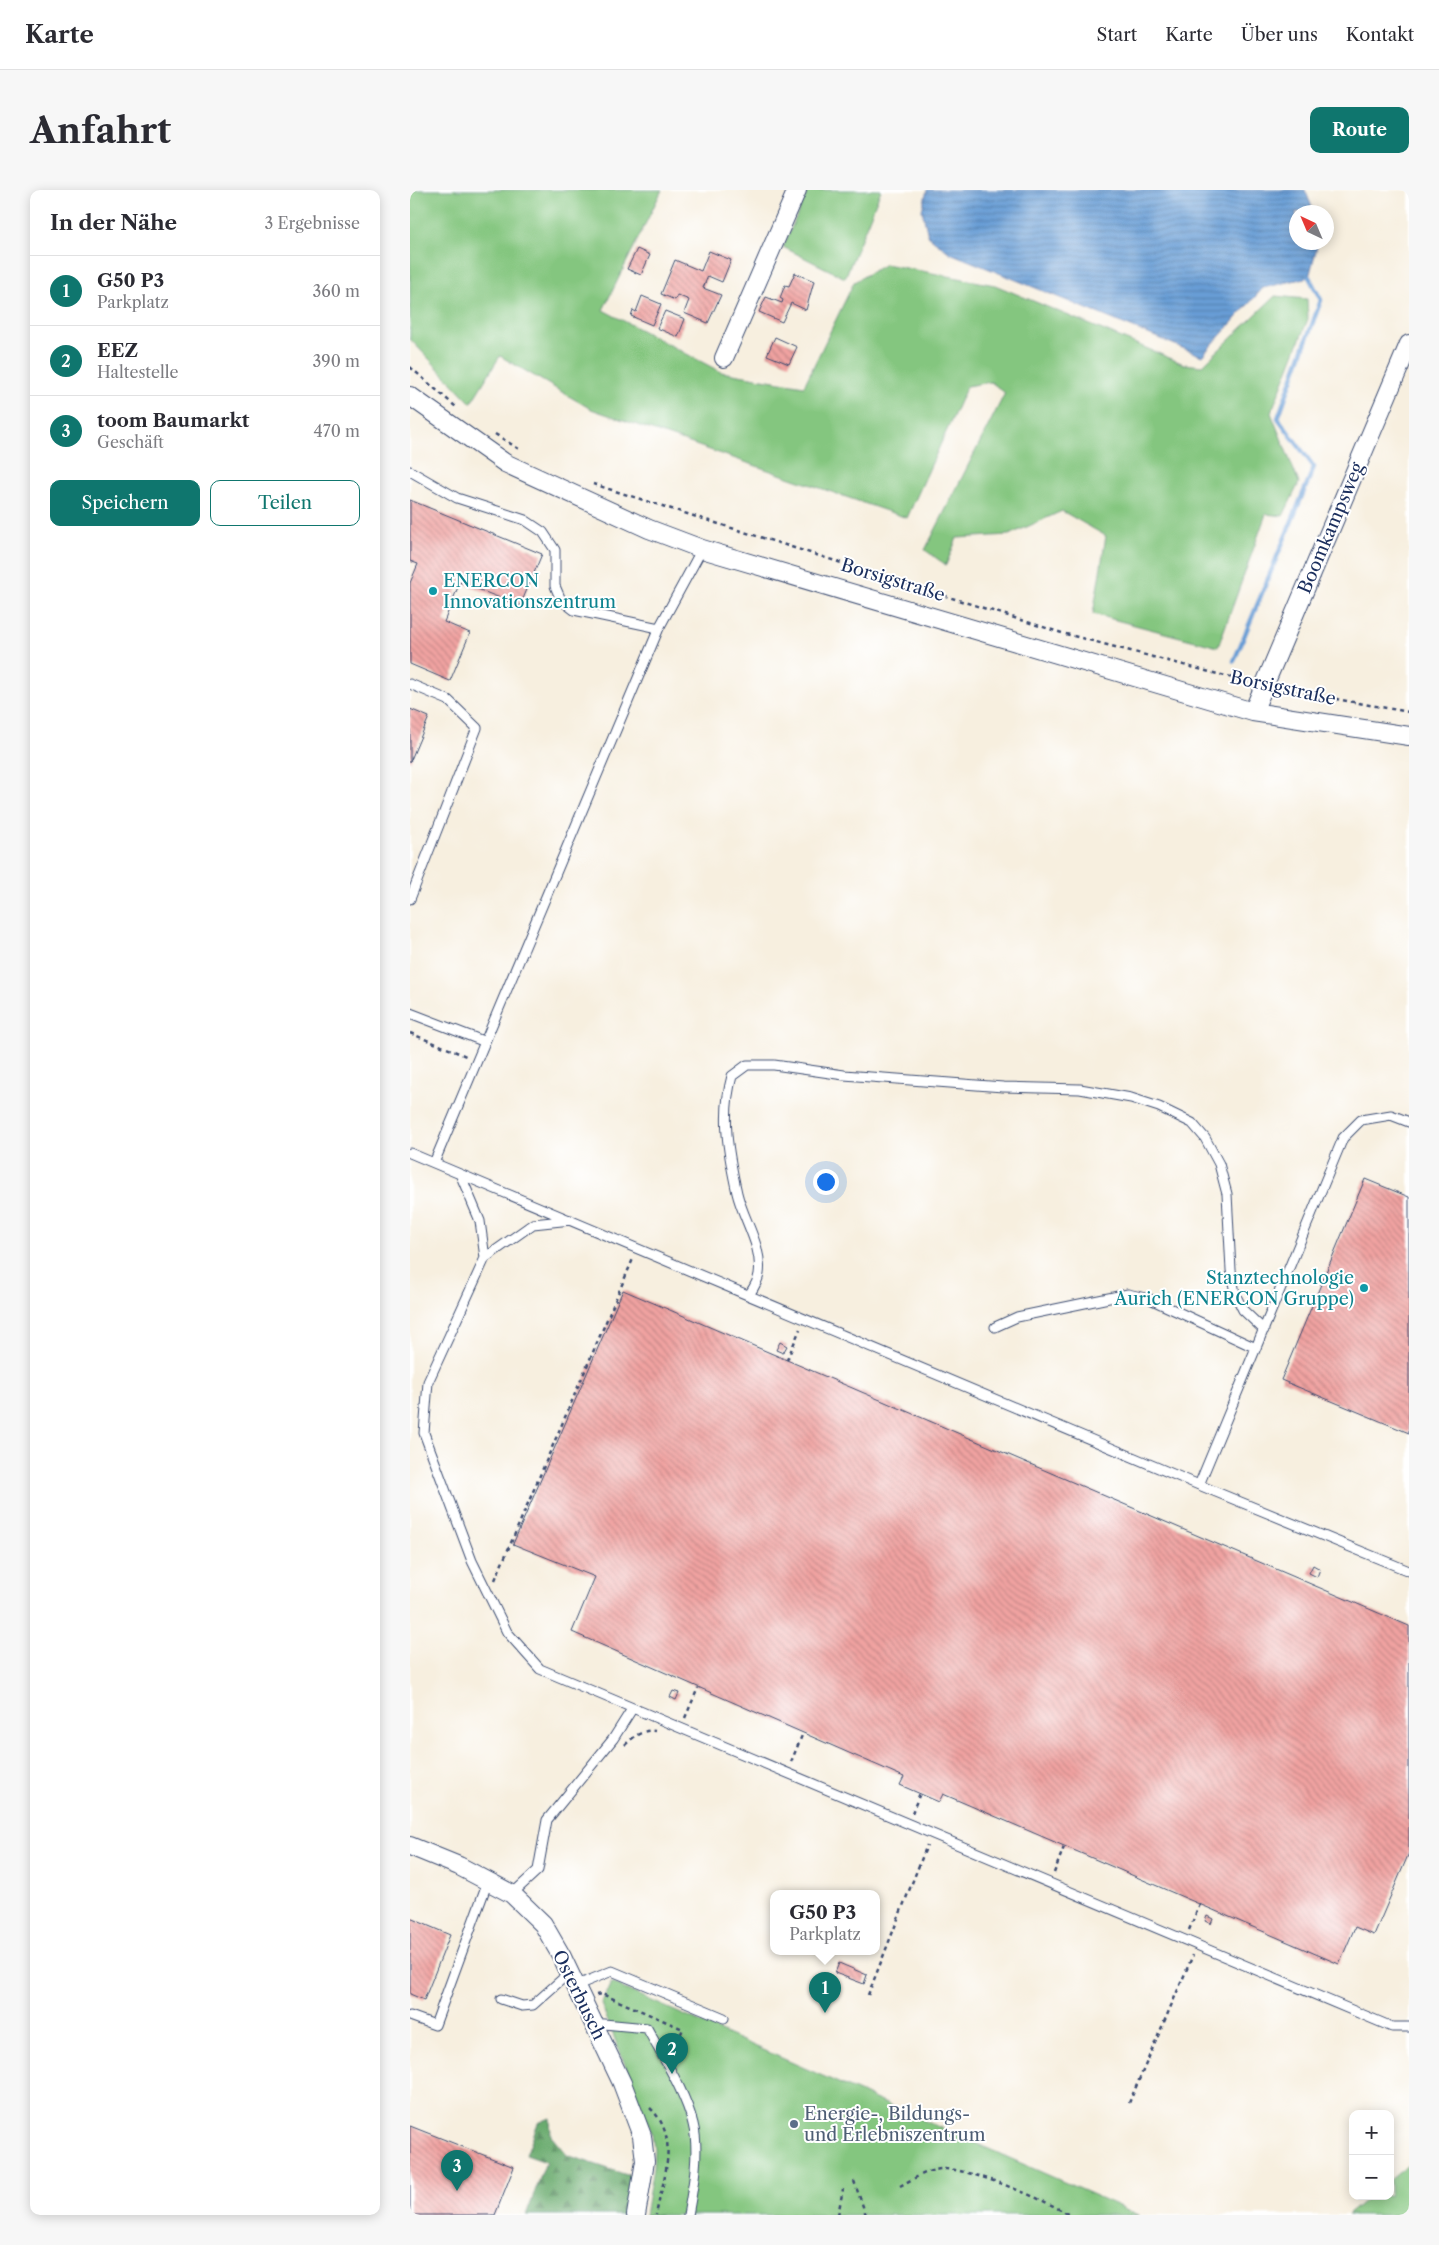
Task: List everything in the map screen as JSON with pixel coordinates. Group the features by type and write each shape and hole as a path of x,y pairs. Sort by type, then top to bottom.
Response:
{"street":[{"path":"724,358 797,190"},
{"name":"Boomkampsweg","path":"1253,712 1409,344"},
{"name":"Borsigstraße","path":"410,396 505,463 649,529 702,549 1253,712 1409,736"},
{"name":"Osterbusch","path":"410,1846 488,1881 512,1894 543,1924 622,2083 642,2136 645,2161 636,2215"}],"lane":[{"path":"410,471 457,498 525,520 543,532 555,550 555,586 561,600 574,610 659,628"},
{"path":"434,1163 484,1041 639,681 659,628 702,549"},
{"path":"410,684 448,700 477,728 410,899"},
{"path":"410,1013 484,1041"},
{"path":"750,1295 759,1277 760,1264 738,1195 726,1136 725,1100 732,1076 747,1065 774,1064 844,1075 1003,1087 1080,1089 1131,1098 1159,1107 1192,1123 1205,1138 1220,1164 1227,1194 1231,1270 1235,1294 1243,1310 1264,1330"},
{"path":"1199,1486 1343,1138 1361,1120 1391,1115 1409,1122"},
{"path":"410,1153 1199,1486 1409,1571"},
{"path":"461,1176 480,1221 485,1258"},
{"path":"571,1220 533,1224 485,1258 428,1382 424,1433 472,1560 507,1632 540,1669 1392,2027 1409,2027"},
{"path":"995,1327 1017,1317 1128,1294 1150,1299 1256,1348"},
{"path":"512,1894 538,1870 547,1820 613,1739 632,1709"},
{"path":"410,2016 435,2025 488,1881"},
{"path":"501,1999 522,2006 533,2004 572,1979 612,1971 724,2018"},
{"path":"593,2023 646,2028 672,2074 693,2124 695,2177 688,2215"}],"path":[{"path":"410,367 460,410"},
{"path":"490,431 528,454"},
{"name":"Borsigstraße","path":"591,483 1062,633 1264,686 1409,712"},
{"path":"410,1033 476,1060"},
{"path":"489,1594 638,1248"},
{"path":"787,1360 804,1318"},
{"path":"680,1728 698,1688"},
{"path":"786,1773 802,1733"},
{"path":"907,1824 920,1793"},
{"path":"868,1995 932,1834"},
{"path":"1050,1884 1064,1847"},
{"path":"1185,1940 1200,1904"},
{"path":"1130,2103 1197,1945"},
{"path":"900,2186 920,2175 945,2168 1005,2186 1058,2207 1069,2215"},
{"path":"854,2181 866,2215"},
{"path":"838,2215 843,2188"}],"green space":[{"path":"410,190 662,190 603,310 721,372 804,386 854,282 885,264 995,285 1184,364 1202,366 1275,296 1307,299 1308,319 1271,413 1299,483 1283,516 1266,514 1218,647 1093,614 1106,536 1062,511 1009,535 957,538 946,565 925,550 1005,393 991,382 967,386 907,518 591,409 500,356 471,403 410,339"},
{"path":"808,190 881,190 845,278 783,247"},
{"path":"611,1983 1139,2215 645,2215 653,2168 654,2150 652,2133 601,2004"},
{"path":"550,2118 551,2136 567,2155 633,2177 627,2215 526,2215 546,2162 526,2155 538,2123"},
{"path":"1409,2164 1409,2215 1347,2215 1365,2200 1394,2200 1394,2177"}],"water":[{"path":"927,190 1305,190 1311,205 1289,205 1289,250 1316,250 1309,277 1263,288 1202,356 950,253 928,236 922,210"}],"building":[{"path":"637,249 650,255 641,275 627,269"},
{"path":"709,251 731,260 722,282 708,276 703,288 721,295 708,323 684,313 689,300 677,295 675,300 661,294 675,260 701,271"},
{"path":"795,273 814,281 806,310 791,303 782,322 759,312 766,297 782,303 783,300 780,298 785,285 789,286"},
{"path":"642,296 661,304 652,325 631,316 633,310 636,312"},
{"path":"665,311 685,319 678,337 657,328"},
{"path":"775,337 797,347 789,364 767,355"},
{"name":"ENERCON Innovationszentrum","path":"410,500 542,554 520,606 460,582 444,622 470,633 450,681 410,664 410,583 418,564 410,561"},
{"path":"410,709 429,717 410,762"},
{"name":"Stanztechnologie Aurich (ENERCON Gruppe)","path":"1365,1179 1409,1197 1409,1433 1281,1380"},
{"path":"623,1290 1409,1626 1409,1853 1374,1935 1355,1927 1339,1964 943,1794 939,1802 900,1785 904,1777 572,1632 595,1577 513,1544"},
{"path":"780,1342 787,1346 783,1353 776,1350"},
{"path":"1313,1565 1320,1569 1317,1577 1309,1573"},
{"path":"673,1691 679,1693 676,1700 670,1697"},
{"path":"1207,1916 1213,1919 1211,1924 1205,1921"},
{"path":"410,1918 450,1935 424,2000 410,1994"},
{"path":"839,1963 867,1975 864,1984 835,1973"},
{"path":"410,2126 514,2167 495,2215 410,2215"}],"waterway":[{"path":"1234,661 1314,467 1278,418 1321,300 1309,277"}],"place":[{"name":"ENERCON Innovationszentrum","path":"433,591"},
{"name":"Stanztechnologie Aurich (ENERCON Gruppe)","path":"1364,1288"},
{"name":"G50 P3","path":"825,2013"},
{"name":"EEZ","path":"672,2074"},
{"name":"Energie-, Bildungs- und Erlebniszentrum","path":"794,2124"},
{"name":"toom Baumarkt","path":"457,2191"}]}
